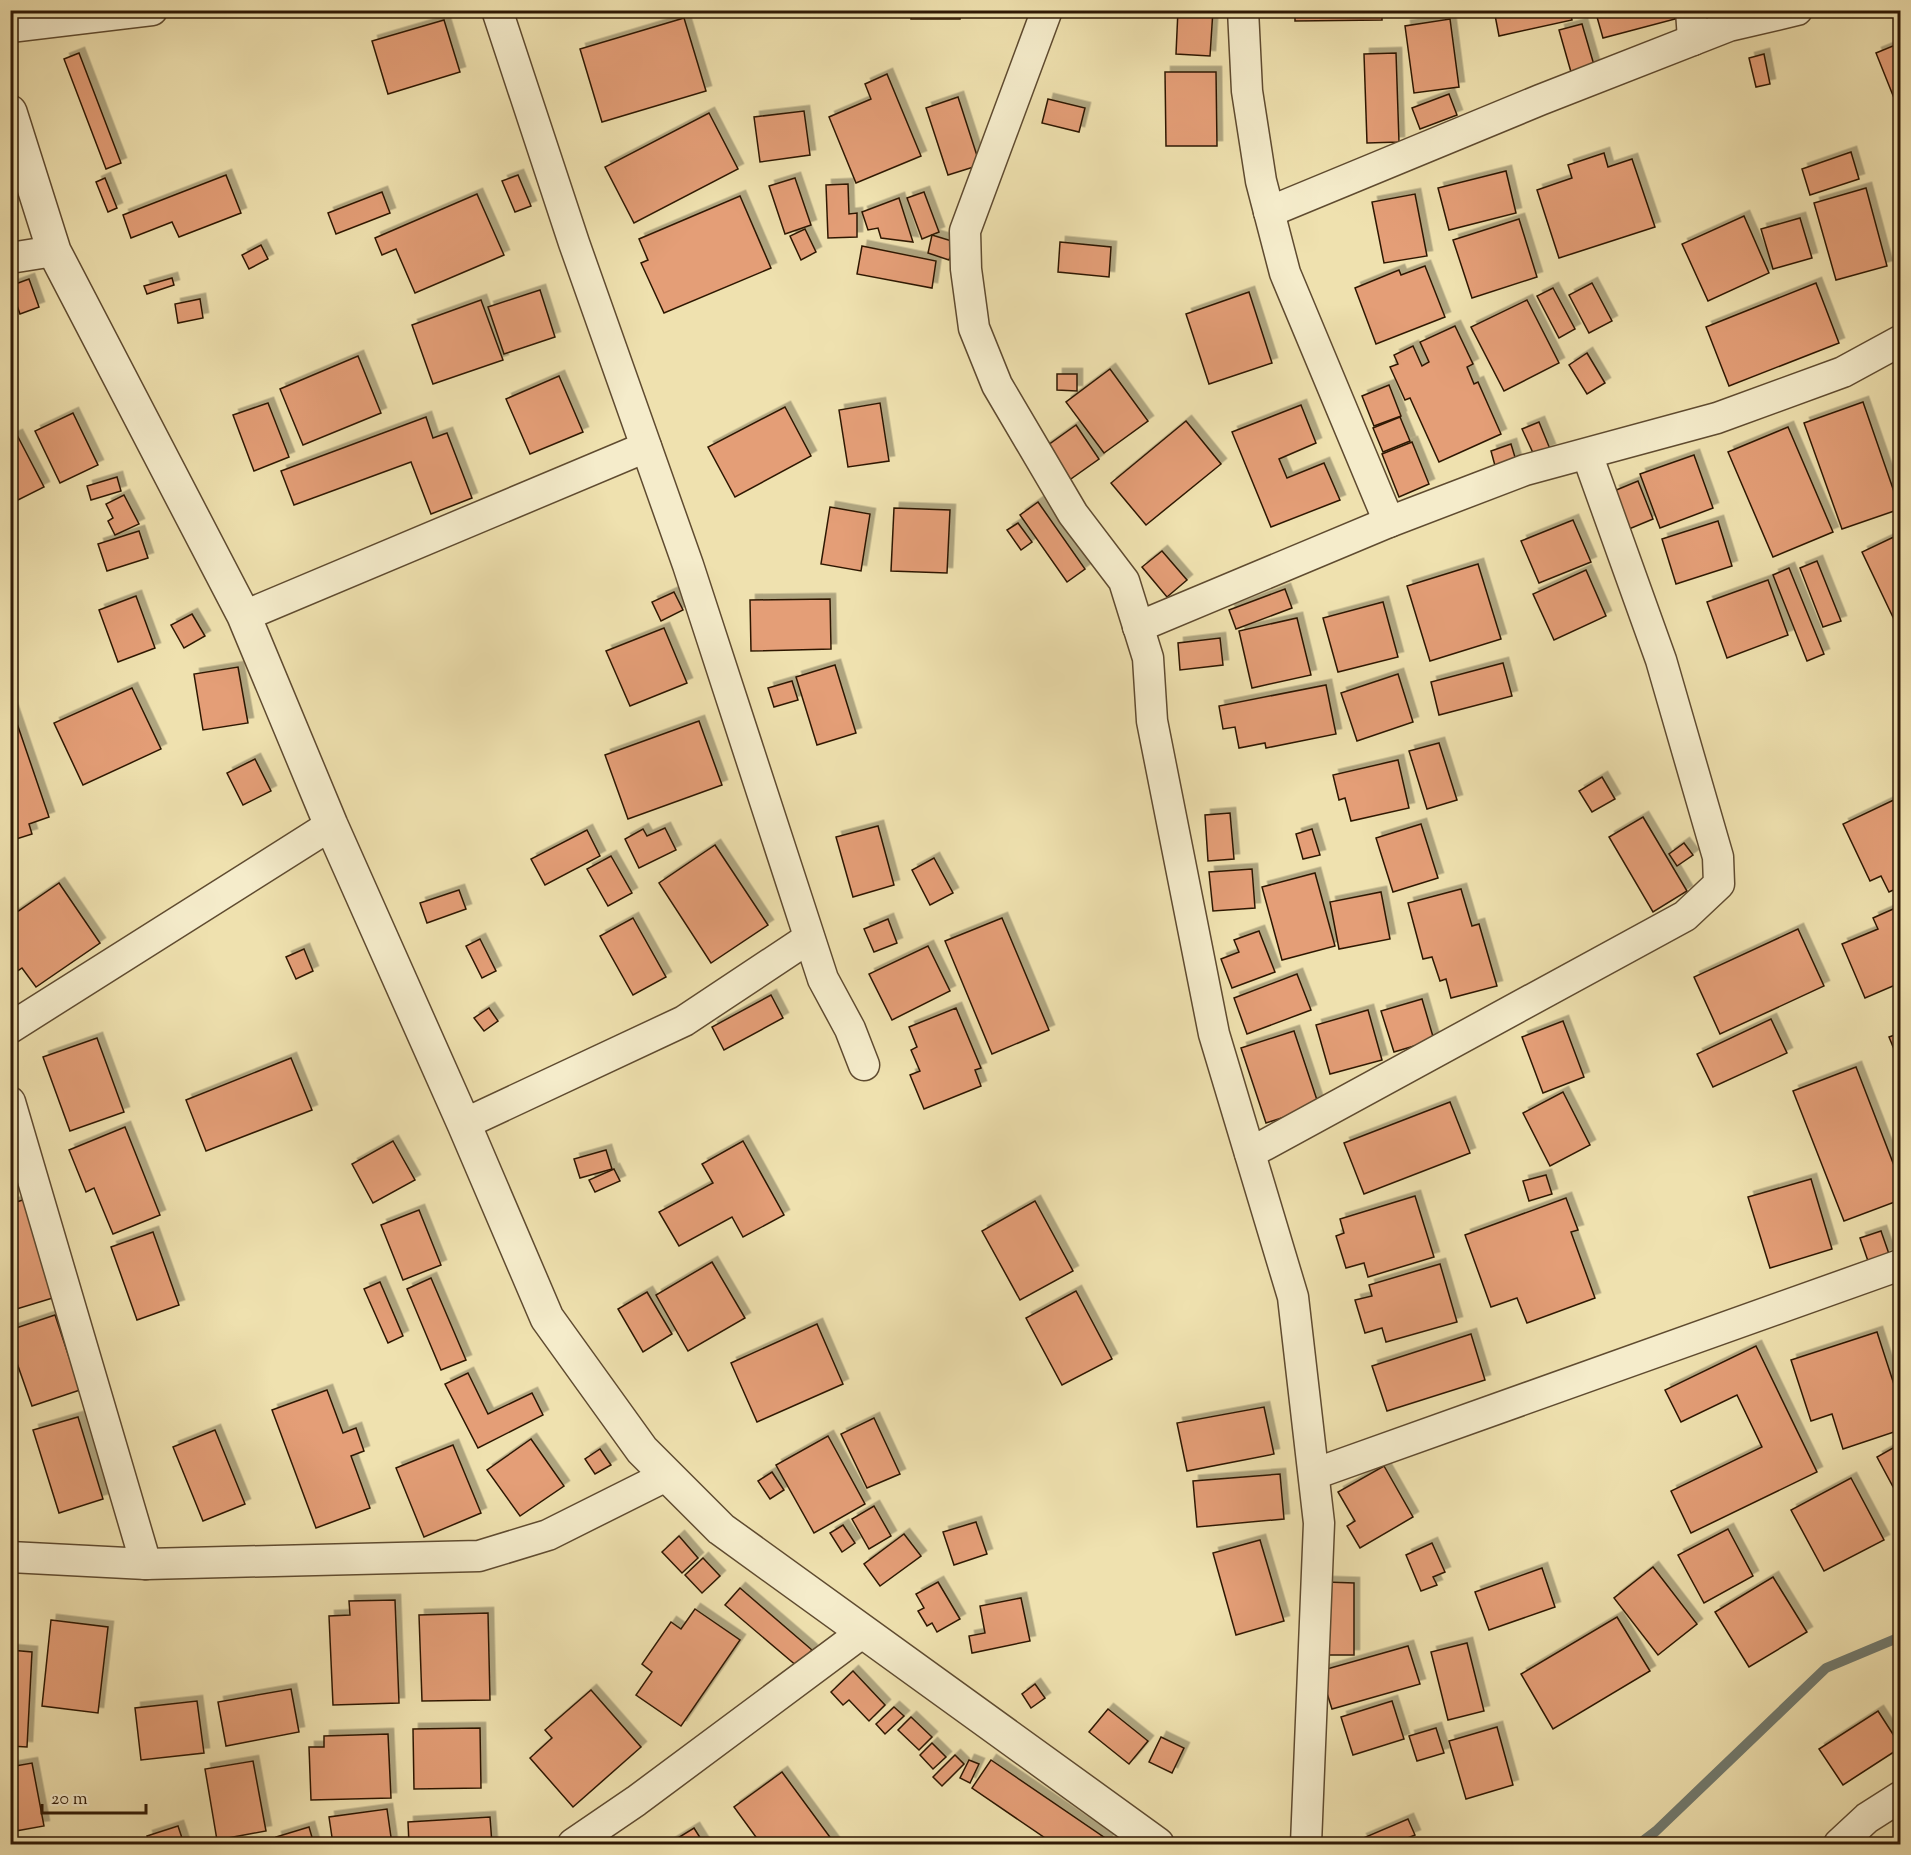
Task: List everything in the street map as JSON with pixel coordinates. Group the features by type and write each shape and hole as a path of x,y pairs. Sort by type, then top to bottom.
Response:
{"street":[{"path":"10,27 152,10"},
{"path":"497,10 571,232 688,565 823,979 850,1029 864,1065"},
{"path":"1047,10 965,231 966,269 974,328 997,386 1073,514 1124,581 1148,658 1152,722 1214,1034 1293,1297 1319,1523 1306,1845"},
{"path":"1244,10 1247,91 1261,181 1285,273 1389,522"},
{"path":"1691,10 1693,40"},
{"path":"1269,212 1540,100 1729,26 1797,10"},
{"path":"10,112 54,251 244,616 331,825 464,1124 547,1318 642,1450 720,1528 1157,1845"},
{"path":"10,258 54,251"},
{"path":"1138,627 1389,522 1525,470 1717,417 1832,376 1900,341"},
{"path":"244,616 646,447"},
{"path":"1250,1153 1685,916 1719,884 1718,857 1660,660 1587,454"},
{"path":"10,1028 331,825"},
{"path":"464,1124 684,1021 809,938"},
{"path":"10,1102 146,1564"},
{"path":"1314,1474 1900,1265"},
{"path":"10,1557 146,1564 479,1556 548,1535 668,1475"},
{"path":"573,1845 636,1801 863,1632"},
{"path":"1857,1838 1867,1818 1900,1797"}],"building":[{"path":"911,10 960,10 960,19 911,19"},
{"path":"1178,10 1213,10 1210,56 1176,54"},
{"path":"1295,10 1382,10 1382,20 1295,21"},
{"path":"1494,10 1570,10 1572,20 1499,36"},
{"path":"1595,10 1672,10 1675,19 1603,38"},
{"path":"684,18 706,91 602,122 580,49"},
{"path":"1450,19 1459,87 1414,93 1405,26"},
{"path":"444,20 460,72 388,94 372,41"},
{"path":"1582,24 1594,65 1571,72 1559,30"},
{"path":"1900,43 1900,113 1876,53"},
{"path":"79,53 121,163 106,169 64,59"},
{"path":"1396,53 1399,142 1367,143 1364,54"},
{"path":"1764,54 1770,84 1756,87 1749,58"},
{"path":"1165,72 1216,72 1217,146 1166,146"},
{"path":"887,74 921,156 856,183 829,117 871,99 865,84"},
{"path":"1449,94 1457,115 1420,129 1412,108"},
{"path":"958,97 980,165 948,175 926,108"},
{"path":"1048,99 1085,108 1079,132 1042,123"},
{"path":"804,111 810,155 760,162 754,117"},
{"path":"709,113 738,169 634,223 605,167"},
{"path":"1851,152 1859,179 1810,195 1802,169"},
{"path":"1604,153 1608,167 1632,159 1655,227 1559,258 1537,190 1572,178 1568,165"},
{"path":"1506,171 1516,213 1449,230 1438,188"},
{"path":"226,175 241,213 179,237 172,222 131,238 123,215"},
{"path":"518,175 531,206 515,212 502,181"},
{"path":"105,178 117,208 108,212 96,182"},
{"path":"795,178 811,225 785,234 769,186"},
{"path":"848,184 849,214 857,213 857,237 828,238 826,185"},
{"path":"1866,188 1887,266 1836,280 1814,203"},
{"path":"382,192 390,213 336,234 328,213"},
{"path":"924,192 939,232 922,239 907,198"},
{"path":"477,194 504,255 415,293 396,249 382,255 375,238"},
{"path":"1415,194 1427,256 1384,263 1372,202"},
{"path":"740,196 771,268 664,313 641,263 648,260 639,239"},
{"path":"899,198 913,242 881,238 878,228 868,230 862,212"},
{"path":"1744,216 1769,273 1708,301 1682,244"},
{"path":"1800,218 1812,258 1773,269 1761,229"},
{"path":"1519,219 1537,277 1472,298 1453,240"},
{"path":"805,229 816,252 801,260 790,236"},
{"path":"932,235 955,242 949,260 928,253"},
{"path":"1060,242 1111,247 1109,277 1058,272"},
{"path":"261,245 268,259 249,269 242,255"},
{"path":"862,246 936,261 932,288 857,274"},
{"path":"1425,266 1445,317 1376,344 1355,288 1399,270 1401,275"},
{"path":"172,278 174,285 147,294 144,286"},
{"path":"29,279 39,307 20,314 10,286"},
{"path":"1592,283 1612,321 1589,333 1569,295"},
{"path":"1816,283 1839,343 1729,386 1706,327"},
{"path":"1553,288 1575,329 1559,338 1537,296"},
{"path":"540,290 555,337 504,354 488,307"},
{"path":"1249,292 1272,363 1209,384 1186,314"},
{"path":"200,299 203,318 178,323 175,304"},
{"path":"481,300 503,360 433,384 412,325"},
{"path":"1527,300 1559,363 1504,391 1471,327"},
{"path":"1455,326 1473,364 1467,367 1474,384 1478,382 1501,434 1439,462 1410,398 1405,400 1390,367 1398,364 1394,355 1413,346 1422,366 1429,362 1420,342"},
{"path":"1587,353 1605,383 1587,394 1569,365"},
{"path":"358,356 381,413 303,445 280,389"},
{"path":"1110,369 1148,421 1104,453 1066,402"},
{"path":"1057,374 1077,374 1077,391 1057,390"},
{"path":"559,376 583,432 530,454 506,399"},
{"path":"1389,385 1401,416 1374,426 1362,396"},
{"path":"1863,402 1900,509 1842,529 1804,423"},
{"path":"268,403 289,457 254,471 233,415"},
{"path":"880,403 889,461 848,467 839,410"},
{"path":"1301,405 1316,443 1279,459 1287,478 1324,463 1340,500 1271,527 1232,432"},
{"path":"785,407 811,456 735,497 708,447"},
{"path":"73,413 98,465 60,483 35,431"},
{"path":"426,417 433,438 447,433 472,498 431,514 411,462 294,505 281,471"},
{"path":"1400,417 1410,441 1383,452 1373,428"},
{"path":"1186,421 1221,464 1146,525 1111,483"},
{"path":"1539,422 1550,449 1534,455 1522,429"},
{"path":"1076,425 1099,459 1068,481 1044,448"},
{"path":"1788,427 1833,532 1773,557 1728,452"},
{"path":"17,435 44,487 10,504 10,438"},
{"path":"1412,442 1429,484 1399,497 1382,454"},
{"path":"1511,444 1518,467 1497,473 1491,451"},
{"path":"1694,455 1713,508 1660,528 1640,474"},
{"path":"117,477 121,491 91,500 87,486"},
{"path":"1638,481 1653,519 1629,529 1614,491"},
{"path":"124,495 139,524 115,535 108,521 113,518 106,504"},
{"path":"1038,502 1085,569 1067,582 1020,515"},
{"path":"830,507 870,514 861,571 821,564"},
{"path":"894,508 950,510 947,573 891,571"},
{"path":"1573,520 1591,562 1539,583 1521,541"},
{"path":"1718,521 1732,566 1676,584 1662,539"},
{"path":"1018,523 1032,542 1021,550 1007,530"},
{"path":"139,531 148,558 107,571 98,544"},
{"path":"1900,534 1900,632 1862,552"},
{"path":"1162,551 1187,580 1167,597 1142,567"},
{"path":"1817,561 1841,621 1823,627 1800,568"},
{"path":"1478,564 1501,639 1430,661 1407,586"},
{"path":"1789,568 1824,654 1807,661 1773,575"},
{"path":"1586,570 1606,616 1554,640 1533,594"},
{"path":"1768,580 1788,635 1727,658 1707,602"},
{"path":"1285,589 1292,608 1236,629 1229,610"},
{"path":"674,592 683,610 661,621 652,602"},
{"path":"136,596 155,648 118,662 99,610"},
{"path":"830,599 831,649 751,651 750,600"},
{"path":"1383,602 1398,657 1338,672 1323,618"},
{"path":"192,614 205,636 184,648 171,625"},
{"path":"1297,618 1311,675 1252,688 1239,631"},
{"path":"664,628 687,683 630,706 606,651"},
{"path":"1220,638 1223,665 1180,670 1178,643"},
{"path":"1503,663 1512,696 1439,715 1431,682"},
{"path":"835,665 856,733 817,745 796,677"},
{"path":"238,667 248,723 203,730 194,674"},
{"path":"1398,674 1413,722 1357,741 1341,693"},
{"path":"792,681 798,700 774,707 768,688"},
{"path":"1326,685 1336,734 1266,748 1265,743 1239,748 1235,727 1223,729 1219,706"},
{"path":"132,688 161,749 83,785 54,723"},
{"path":"10,703 49,817 29,824 32,834 10,841"},
{"path":"699,721 722,785 628,819 605,755"},
{"path":"1439,743 1457,800 1427,809 1409,751"},
{"path":"255,759 271,791 243,805 227,773"},
{"path":"1398,760 1409,808 1351,821 1345,798 1339,800 1333,775"},
{"path":"1602,777 1615,799 1592,812 1579,791"},
{"path":"1900,797 1900,887 1889,892 1881,876 1870,881 1843,824"},
{"path":"1230,813 1234,859 1208,861 1205,815"},
{"path":"1643,817 1687,891 1653,912 1609,837"},
{"path":"1421,824 1438,878 1393,892 1376,838"},
{"path":"878,826 894,885 853,897 836,837"},
{"path":"665,828 676,850 639,868 625,839 643,829 647,836"},
{"path":"1312,829 1320,855 1303,859 1296,834"},
{"path":"587,830 600,856 545,885 531,859"},
{"path":"1684,843 1693,855 1677,866 1669,854"},
{"path":"715,845 768,925 711,963 659,883"},
{"path":"611,856 632,893 608,906 587,869"},
{"path":"934,858 953,893 930,905 912,870"},
{"path":"1252,869 1255,908 1213,911 1209,872"},
{"path":"1315,873 1335,946 1282,960 1262,887"},
{"path":"59,883 100,943 36,987 22,968 10,976 10,917"},
{"path":"1461,889 1472,926 1479,924 1497,986 1451,998 1446,979 1440,981 1432,957 1423,959 1408,903"},
{"path":"459,890 466,909 427,923 420,903"},
{"path":"1381,892 1390,939 1339,949 1330,902"},
{"path":"1900,906 1900,983 1865,998 1842,944 1878,929 1873,918"},
{"path":"633,918 666,977 633,995 600,936"},
{"path":"1002,918 1049,1030 992,1054 945,941"},
{"path":"888,919 897,943 874,952 864,929"},
{"path":"1798,929 1824,986 1720,1034 1694,977"},
{"path":"1259,931 1275,972 1232,988 1221,959 1239,952 1234,940"},
{"path":"480,939 496,971 482,978 466,946"},
{"path":"928,946 950,991 892,1020 869,974"},
{"path":"304,949 313,971 296,979 286,957"},
{"path":"1297,974 1311,1010 1247,1034 1234,998"},
{"path":"771,995 783,1018 724,1050 712,1027"},
{"path":"1422,999 1434,1040 1394,1052 1381,1011"},
{"path":"489,1008 498,1021 484,1031 474,1018"},
{"path":"956,1008 981,1068 975,1070 981,1086 924,1109 910,1075 920,1071 911,1050 917,1047 909,1027"},
{"path":"1368,1010 1382,1060 1330,1074 1316,1025"},
{"path":"1771,1019 1787,1053 1713,1087 1697,1054"},
{"path":"1563,1021 1584,1077 1543,1093 1522,1037"},
{"path":"1294,1031 1319,1106 1266,1123 1241,1048"},
{"path":"1900,1033 1900,1064 1889,1037"},
{"path":"97,1038 124,1112 70,1131 43,1057"},
{"path":"291,1058 312,1110 206,1151 186,1100"},
{"path":"1856,1067 1900,1181 1900,1200 1844,1221 1793,1091"},
{"path":"1563,1092 1590,1145 1550,1166 1523,1113"},
{"path":"1450,1102 1470,1153 1364,1194 1344,1143"},
{"path":"125,1127 160,1215 113,1234 94,1188 86,1192 69,1150"},
{"path":"393,1141 415,1180 373,1203 352,1164"},
{"path":"743,1141 784,1215 743,1237 732,1217 679,1246 659,1212 713,1183 702,1164"},
{"path":"606,1150 612,1169 580,1178 574,1159"},
{"path":"614,1169 620,1181 595,1192 589,1180"},
{"path":"10,1170 15,1184 10,1186"},
{"path":"1546,1175 1552,1194 1529,1201 1523,1181"},
{"path":"1811,1179 1832,1249 1770,1268 1748,1197"},
{"path":"1415,1196 1434,1257 1368,1277 1364,1263 1346,1268 1336,1236 1344,1233 1340,1219"},
{"path":"1566,1198 1578,1230 1571,1232 1595,1298 1527,1323 1517,1298 1491,1307 1465,1235"},
{"path":"26,1199 56,1297 10,1311 10,1204"},
{"path":"1035,1201 1073,1271 1020,1300 982,1231"},
{"path":"419,1210 441,1265 403,1280 381,1225"},
{"path":"1881,1231 1889,1254 1868,1261 1860,1238"},
{"path":"153,1232 179,1305 137,1320 111,1247"},
{"path":"712,1262 745,1318 688,1351 656,1295"},
{"path":"1440,1264 1457,1322 1386,1342 1382,1328 1365,1333 1355,1300 1372,1296 1369,1285"},
{"path":"431,1278 466,1360 441,1370 407,1289"},
{"path":"380,1282 403,1336 388,1343 364,1289"},
{"path":"1076,1291 1112,1359 1062,1385 1026,1318"},
{"path":"647,1292 672,1334 643,1352 618,1309"},
{"path":"55,1315 80,1390 32,1406 10,1343 10,1330"},
{"path":"817,1324 843,1384 757,1422 731,1363"},
{"path":"1877,1332 1900,1403 1900,1430 1843,1449 1832,1414 1811,1421 1791,1360"},
{"path":"1471,1334 1485,1380 1387,1411 1372,1366"},
{"path":"1756,1346 1817,1472 1691,1533 1671,1491 1762,1447 1737,1395 1681,1422 1665,1390"},
{"path":"468,1373 488,1414 532,1393 543,1415 478,1448 445,1384"},
{"path":"327,1390 343,1433 356,1428 364,1451 351,1456 370,1508 316,1528 272,1410"},
{"path":"1264,1407 1274,1454 1187,1471 1177,1423"},
{"path":"78,1417 103,1499 59,1513 33,1430"},
{"path":"874,1418 900,1474 867,1488 841,1434"},
{"path":"215,1430 245,1504 203,1521 173,1447"},
{"path":"828,1436 865,1504 814,1533 776,1465"},
{"path":"531,1439 564,1486 520,1516 487,1470"},
{"path":"1900,1444 1900,1495 1898,1496 1877,1457"},
{"path":"453,1445 481,1513 424,1537 396,1468"},
{"path":"600,1449 611,1465 595,1474 585,1459"},
{"path":"1384,1466 1413,1517 1360,1548 1347,1526 1355,1521 1338,1492"},
{"path":"772,1472 784,1490 770,1499 758,1481"},
{"path":"1280,1474 1284,1519 1197,1527 1193,1481"},
{"path":"1851,1478 1884,1540 1824,1571 1791,1510"},
{"path":"874,1506 891,1536 869,1549 852,1519"},
{"path":"976,1522 987,1554 954,1565 943,1532"},
{"path":"843,1525 855,1543 842,1552 830,1533"},
{"path":"1728,1529 1753,1576 1704,1603 1678,1555"},
{"path":"904,1534 921,1556 880,1586 864,1564"},
{"path":"679,1536 698,1558 682,1573 662,1552"},
{"path":"1260,1540 1284,1621 1236,1635 1213,1553"},
{"path":"1432,1543 1445,1572 1433,1577 1437,1585 1421,1591 1406,1555"},
{"path":"703,1558 720,1576 702,1593 685,1575"},
{"path":"1653,1567 1697,1624 1658,1655 1614,1598"},
{"path":"1542,1568 1555,1607 1489,1630 1475,1592"},
{"path":"1773,1577 1807,1632 1749,1667 1715,1612"},
{"path":"938,1582 960,1619 937,1632 932,1623 927,1626 918,1611 924,1608 916,1594"},
{"path":"1326,1582 1354,1583 1354,1655 1325,1655"},
{"path":"740,1588 812,1650 798,1667 725,1605"},
{"path":"1021,1598 1030,1641 972,1653 969,1636 985,1633 980,1606"},
{"path":"395,1600 399,1703 333,1705 329,1616 350,1615 349,1601"},
{"path":"695,1609 740,1640 681,1726 636,1695 652,1672 642,1664 671,1622 681,1629"},
{"path":"488,1613 490,1700 422,1701 419,1615"},
{"path":"1617,1617 1650,1671 1553,1729 1521,1674"},
{"path":"51,1620 108,1627 98,1713 42,1706"},
{"path":"1467,1643 1484,1711 1448,1720 1431,1652"},
{"path":"1408,1646 1420,1684 1332,1709 1320,1671"},
{"path":"10,1650 32,1652 27,1747 10,1746"},
{"path":"853,1671 885,1705 869,1721 849,1700 843,1705 831,1692"},
{"path":"1035,1684 1045,1698 1031,1708 1022,1694"},
{"path":"291,1689 299,1732 226,1746 218,1702"},
{"path":"591,1690 641,1747 573,1807 530,1758 552,1738 545,1730"},
{"path":"197,1701 204,1753 141,1760 135,1708"},
{"path":"1392,1701 1404,1739 1353,1755 1341,1717"},
{"path":"894,1707 904,1716 885,1734 876,1724"},
{"path":"1108,1709 1148,1741 1129,1764 1089,1732"},
{"path":"1878,1711 1900,1748 1843,1785 1819,1749"},
{"path":"911,1717 932,1737 919,1750 898,1730"},
{"path":"1497,1727 1513,1785 1466,1799 1449,1741"},
{"path":"480,1728 481,1788 414,1789 413,1729"},
{"path":"1436,1728 1444,1753 1417,1761 1409,1736"},
{"path":"388,1734 391,1798 311,1800 309,1747 324,1747 324,1736"},
{"path":"1161,1737 1184,1748 1172,1773 1149,1762"},
{"path":"932,1743 946,1757 933,1769 920,1755"},
{"path":"955,1755 964,1764 942,1786 933,1777"},
{"path":"969,1760 979,1764 970,1783 960,1778"},
{"path":"991,1760 1108,1840 1105,1844 1041,1844 1045,1838 972,1788"},
{"path":"253,1761 266,1831 217,1840 205,1769"},
{"path":"32,1763 44,1826 10,1832 10,1767"},
{"path":"782,1772 835,1844 761,1844 734,1807"},
{"path":"387,1809 392,1844 333,1844 329,1817"},
{"path":"490,1817 492,1844 409,1844 408,1822"},
{"path":"1408,1819 1415,1835 1393,1844 1364,1844 1361,1839"},
{"path":"178,1826 184,1844 150,1844 147,1836"},
{"path":"309,1827 314,1844 278,1844 276,1837"},
{"path":"694,1828 704,1844 668,1844"}],"waterway":[{"path":"1639,1844 1656,1831 1826,1668 1900,1637"}]}
